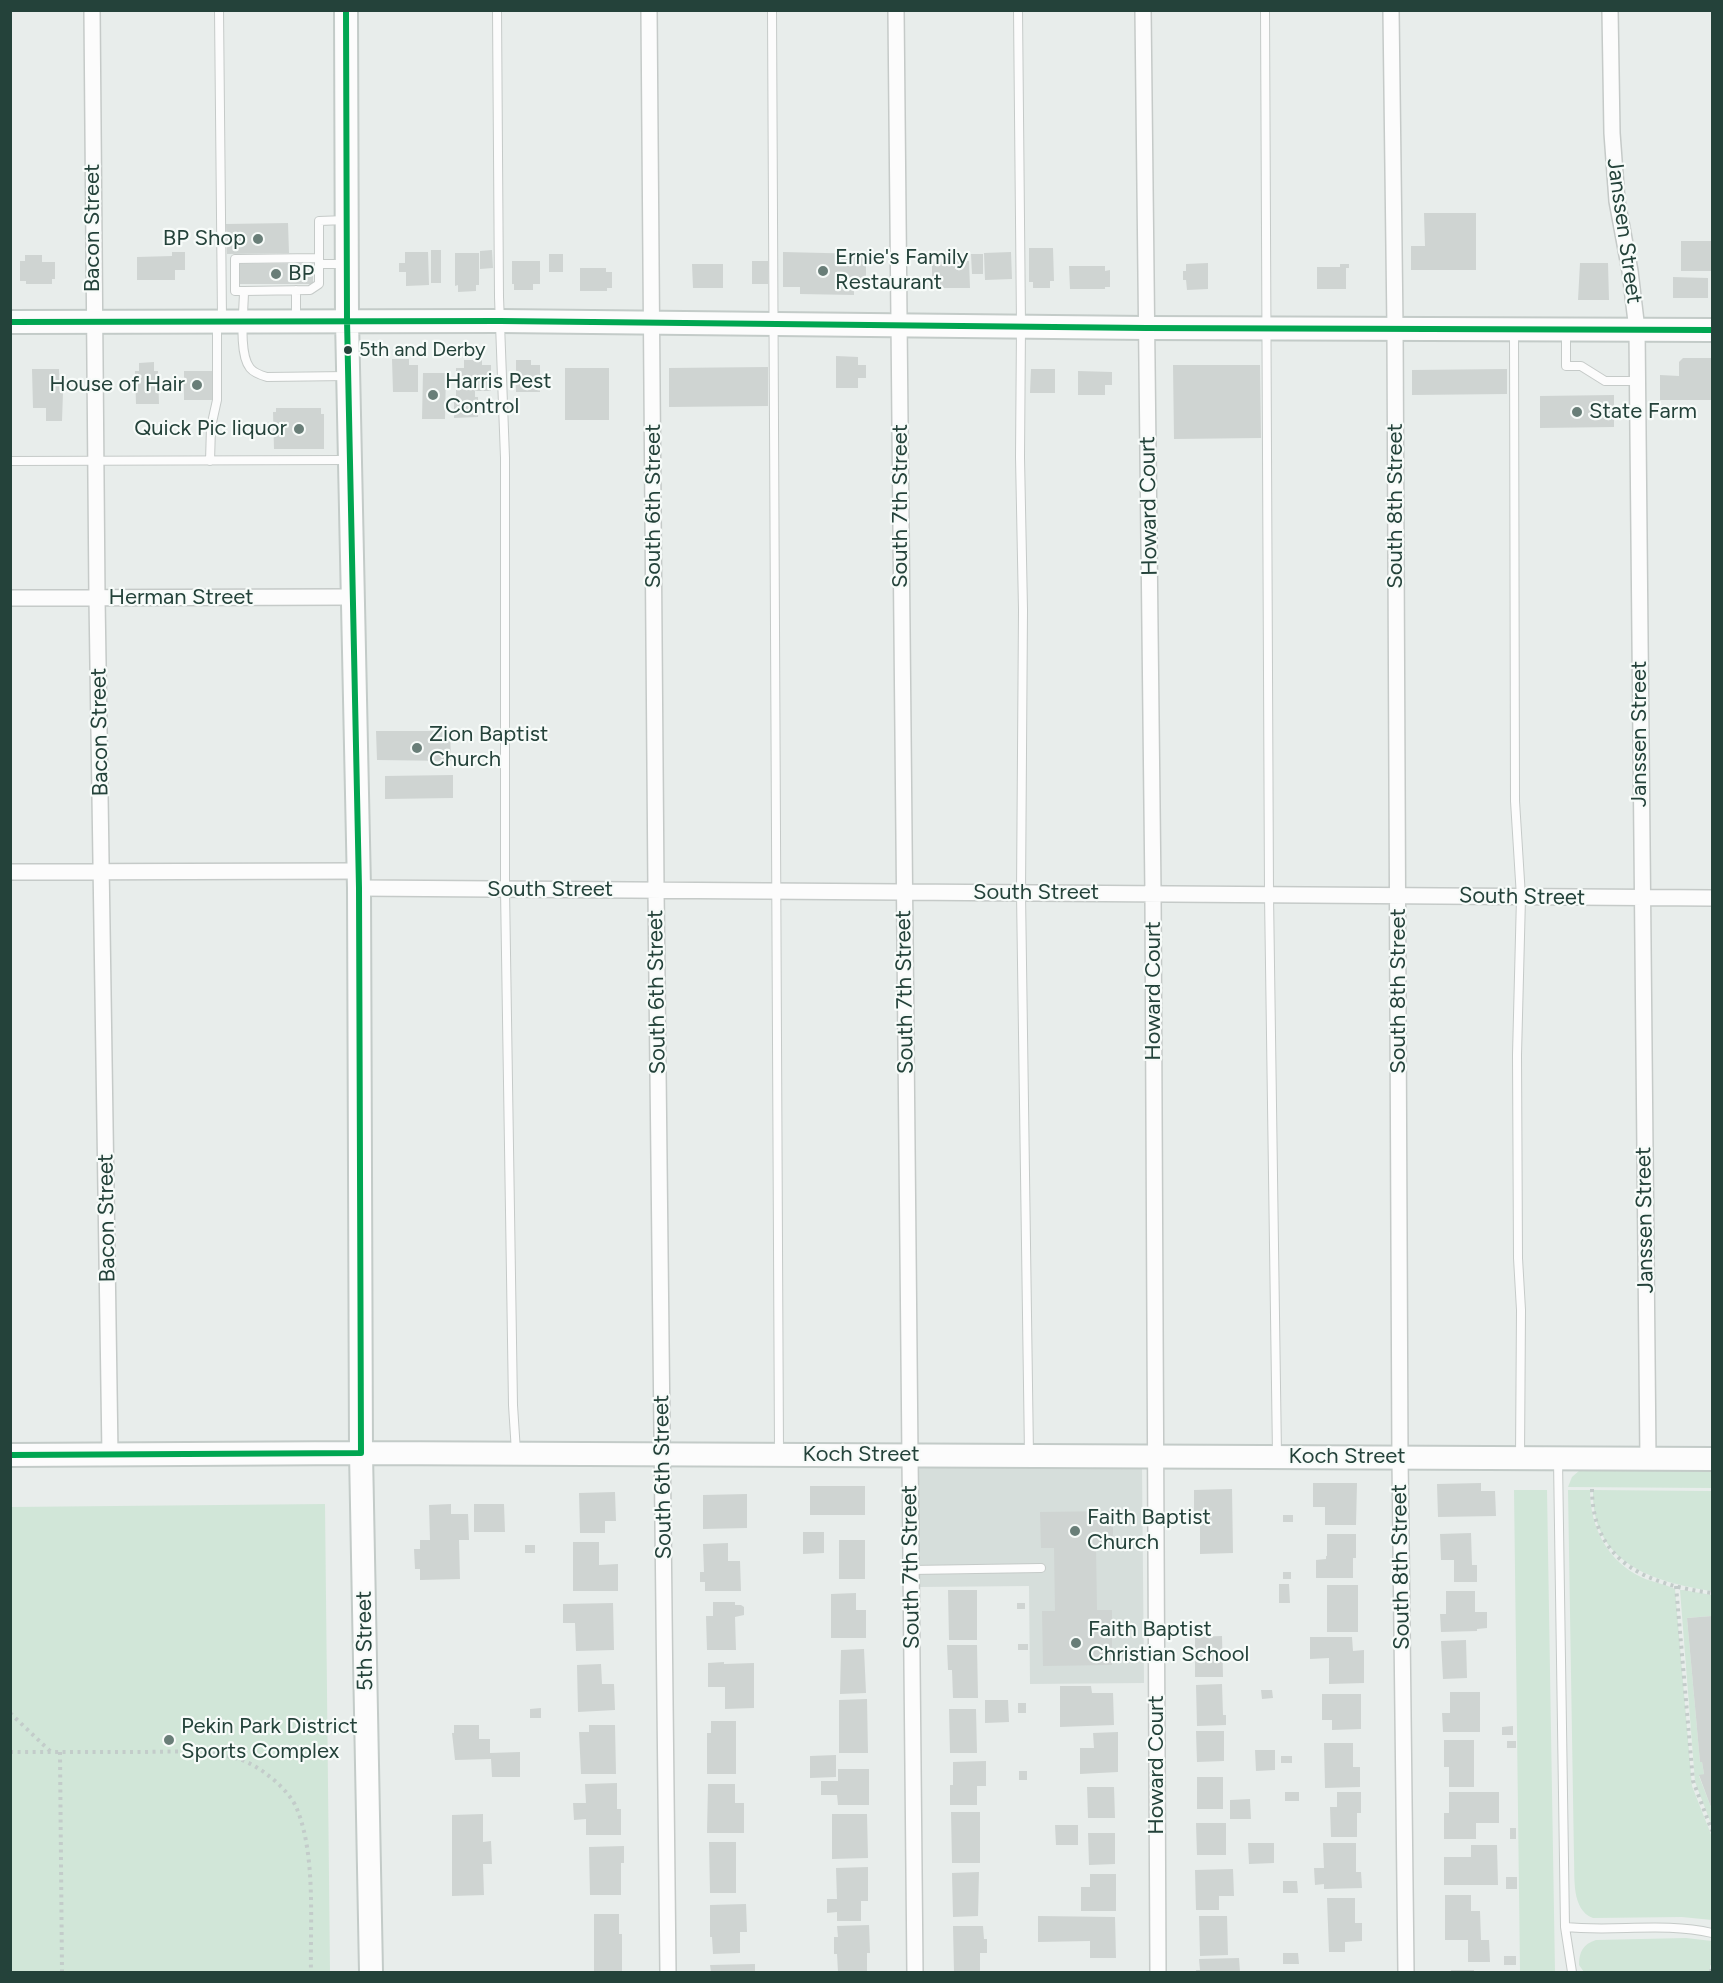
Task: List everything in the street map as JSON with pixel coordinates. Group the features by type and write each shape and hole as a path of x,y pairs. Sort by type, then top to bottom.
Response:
{"street":[{"name":"Bacon Street","path":"92,10 97,598 103,872 110,1454"},
{"name":"5th Street","path":"346,10 347,320 359,880 361,1453 371,1972"},
{"name":"South 6th Street","path":"649,10 668,1972"},
{"name":"South 7th Street","path":"896,10 915,1972"},
{"name":"Howard Court","path":"1143,10 1153,894 1158,1972"},
{"name":"South 8th Street","path":"1391,10 1395,328 1400,1458 1406,1972"},
{"name":"Janssen Street","path":"1610,10 1612,133 1616,190 1630,271 1637,330 1648,1459"},
{"path":"10,322 347,320 1146,328 1713,330"},
{"name":"Herman Street","path":"10,598 352,597"},
{"name":"South Street","path":"10,872 103,872 359,880 505,890 1713,898"},
{"name":"Koch Street","path":"10,1455 516,1453 1713,1459"}],"lane":[{"path":"210,460 212,427 227,321 219,10"},
{"path":"497,10 500,321 505,458 505,890 513,1405 516,1453"},
{"path":"772,10 779,1454"},
{"path":"1018,10 1023,609 1022,893 1029,1456"},
{"path":"1265,10 1269,895 1277,1457"},
{"path":"347,220 319,221 319,261 319,284 310,290 235,291 235,259 319,261 347,264"},
{"path":"296,290 296,321"},
{"path":"227,321 244,291"},
{"path":"227,321 250,369 258,374 273,377 348,376"},
{"path":"1514,329 1515,791 1517,866 1521,897 1517,1055 1518,1258 1521,1310 1520,1458"},
{"path":"1566,329 1566,366 1581,366 1605,381 1637,381"},
{"path":"10,461 350,460"},
{"path":"1558,1458 1565,1927 1572,1972"},
{"path":"910,1570 1041,1568"},
{"path":"1565,1927 1669,1928 1713,1933"}],"path":[{"path":"1592,1489 1592,1510 1595,1521 1614,1555 1624,1564 1644,1576 1676,1586 1713,1593"},
{"path":"1676,1586 1693,1781 1713,1831"},
{"path":"10,1713 52,1752"},
{"path":"10,1752 200,1751 241,1760 269,1776 284,1790 296,1807 306,1840 311,1972"},
{"path":"60,1752 62,1972"},
{"path":"1711,1972 1713,1964"}],"shaded area":[{"path":"1142,1466 1144,1683 1030,1684 1029,1586 920,1587 918,1468"}],"green space":[{"path":"1580,1470 1712,1471 1712,1488 1568,1487 1572,1477"},
{"path":"1514,1490 1547,1490 1555,1972 1520,1972"},
{"path":"1568,1490 1590,1490 1593,1518 1603,1542 1620,1563 1643,1578 1675,1589 1692,1786 1712,1837 1712,1920 1682,1917 1593,1918 1586,1914 1578,1901 1574,1874"},
{"path":"1593,1490 1712,1491 1712,1591 1668,1582 1630,1564 1614,1552 1602,1535 1595,1515"},
{"name":"Pekin Park District Sports Complex","path":"325,1504 330,1972 11,1972 11,1507"},
{"path":"1680,1590 1712,1595 1712,1616 1687,1618 1700,1762 1702,1762 1704,1774 1699,1776 1712,1810 1712,1826 1695,1782"},
{"path":"1686,1938 1712,1941 1709,1972 1584,1972 1579,1965 1583,1949 1596,1940"}],"building":[{"path":"1424,213 1476,213 1476,270 1411,270 1411,246 1425,246"},
{"name":"BP Shop","path":"288,223 289,253 227,254 226,224"},
{"path":"1681,241 1712,241 1712,271 1681,271"},
{"path":"1029,248 1053,248 1054,281 1050,281 1050,288 1033,288 1033,282 1029,282"},
{"path":"431,250 441,250 441,283 431,283"},
{"path":"492,250 493,268 480,269 480,251"},
{"path":"172,252 185,252 185,270 175,270 175,280 137,280 137,257 172,256"},
{"path":"405,252 428,252 429,285 406,286 406,272 399,272 399,263 405,263"},
{"path":"783,252 866,254 866,284 860,289 854,289 854,295 800,294 800,287 783,287"},
{"path":"1011,252 1012,279 985,280 984,253"},
{"path":"455,253 479,253 479,285 476,285 476,291 458,292 458,285 455,286"},
{"path":"549,254 563,254 563,272 549,272"},
{"path":"971,254 983,254 983,274 972,274"},
{"path":"25,255 42,255 42,262 55,262 55,279 52,279 52,284 26,284 26,281 20,281 20,261 25,261"},
{"path":"512,261 540,261 540,284 533,284 533,290 514,290"},
{"path":"752,261 768,261 768,284 752,284"},
{"path":"969,261 970,288 932,288 932,262"},
{"name":"BP","path":"313,263 313,284 239,284 239,264"},
{"path":"1208,263 1208,289 1187,290 1186,280 1183,280 1186,264"},
{"path":"1580,263 1608,263 1609,300 1578,300"},
{"path":"692,264 723,264 723,288 693,288"},
{"path":"1340,264 1349,264 1349,268 1346,268 1346,289 1317,289 1317,267 1340,267"},
{"path":"1069,266 1105,266 1105,271 1110,270 1110,287 1070,289"},
{"path":"580,268 606,268 606,272 612,272 612,288 607,288 607,291 580,291"},
{"path":"1673,277 1708,278 1708,298 1673,298"},
{"path":"836,356 858,357 858,365 866,365 866,378 858,378 858,388 836,388"},
{"path":"1683,358 1712,358 1712,400 1660,400 1660,375 1679,376 1679,362"},
{"path":"392,359 409,359 409,365 418,365 418,392 393,392"},
{"path":"464,360 482,360 482,365 491,365 491,391 475,391 475,397 478,397 478,417 454,418 456,368 464,368"},
{"path":"516,360 531,360 531,365 540,365 540,392 516,392"},
{"path":"154,362 154,371 158,371 159,404 136,404 135,371 139,371 139,363"},
{"path":"1173,365 1260,365 1261,438 1174,439"},
{"path":"768,367 768,406 669,407 669,368"},
{"path":"565,368 609,368 609,420 565,420"},
{"path":"32,369 59,369 60,393 63,392 62,421 46,421 46,408 33,408"},
{"path":"1031,369 1055,369 1055,393 1030,393"},
{"path":"1507,369 1507,394 1412,395 1412,370"},
{"path":"184,371 212,371 212,400 184,400"},
{"path":"1078,371 1112,372 1112,385 1105,385 1105,395 1078,395"},
{"path":"423,373 446,373 445,419 422,419"},
{"path":"1614,395 1614,427 1540,428 1540,396"},
{"path":"276,408 321,408 321,414 324,414 324,449 274,449 273,412 276,412"},
{"path":"376,731 450,731 451,761 377,760"},
{"path":"453,775 453,798 385,799 385,776"},
{"path":"1313,1483 1357,1483 1356,1525 1325,1525 1325,1507 1313,1507"},
{"path":"1481,1483 1481,1491 1495,1491 1496,1516 1438,1517 1437,1484"},
{"path":"810,1486 865,1486 865,1515 810,1515"},
{"path":"1232,1489 1233,1553 1200,1554 1200,1513 1194,1513 1194,1490"},
{"path":"615,1492 616,1521 605,1521 605,1533 580,1533 579,1493"},
{"path":"747,1494 747,1528 703,1529 703,1495"},
{"path":"451,1504 451,1514 468,1514 469,1540 459,1540 460,1579 420,1580 420,1569 415,1569 414,1549 420,1549 420,1540 430,1540 429,1505"},
{"path":"474,1504 504,1504 505,1532 474,1532"},
{"path":"1113,1511 1113,1546 1096,1546 1097,1610 1112,1610 1112,1665 1043,1666 1042,1611 1055,1611 1054,1548 1041,1548 1040,1512"},
{"path":"1283,1515 1293,1515 1293,1522 1283,1522"},
{"path":"803,1532 824,1532 824,1553 803,1554"},
{"path":"1471,1533 1472,1565 1477,1565 1477,1582 1454,1582 1454,1560 1441,1560 1440,1534"},
{"path":"1327,1534 1356,1534 1353,1578 1316,1578 1316,1560 1326,1559 1327,1556"},
{"path":"839,1540 865,1540 865,1579 839,1579"},
{"path":"573,1542 599,1542 599,1565 618,1564 618,1591 573,1591"},
{"path":"728,1543 728,1561 740,1561 741,1591 705,1591 705,1582 700,1582 700,1572 704,1572 703,1544"},
{"path":"525,1545 535,1545 535,1553 525,1553"},
{"path":"1283,1572 1291,1572 1291,1579 1283,1579"},
{"path":"1279,1584 1289,1584 1290,1603 1279,1603"},
{"path":"1327,1585 1358,1585 1358,1632 1327,1632"},
{"path":"948,1590 977,1590 977,1640 949,1640"},
{"path":"1446,1591 1475,1591 1475,1612 1487,1612 1487,1628 1477,1629 1477,1631 1441,1632 1440,1614 1446,1614"},
{"path":"856,1593 856,1610 866,1610 866,1638 831,1638 831,1594"},
{"path":"713,1602 735,1602 735,1605 744,1607 744,1615 735,1617 736,1650 707,1650 706,1616 713,1616"},
{"path":"613,1603 614,1650 576,1651 575,1623 563,1623 563,1604"},
{"path":"1017,1603 1025,1603 1025,1609 1017,1609"},
{"path":"1712,1616 1712,1810 1699,1775 1704,1774 1702,1762 1700,1762 1687,1618"},
{"path":"1222,1636 1223,1677 1195,1677 1195,1637"},
{"path":"1310,1637 1352,1637 1353,1651 1364,1650 1364,1683 1329,1684 1329,1658 1310,1659"},
{"path":"1466,1640 1467,1678 1443,1679 1441,1641"},
{"path":"1018,1644 1028,1644 1028,1650 1018,1650"},
{"path":"947,1645 977,1645 978,1698 953,1698 952,1670 948,1670"},
{"path":"864,1649 866,1693 840,1694 841,1650"},
{"path":"724,1662 724,1664 754,1663 754,1708 725,1709 725,1687 708,1687 708,1663"},
{"path":"601,1664 602,1684 614,1684 615,1710 578,1712 577,1665"},
{"path":"1222,1684 1223,1715 1226,1715 1226,1725 1197,1726 1196,1685"},
{"path":"1060,1686 1091,1686 1092,1693 1113,1693 1114,1725 1060,1727"},
{"path":"1261,1690 1272,1690 1273,1698 1262,1699"},
{"path":"1450,1692 1480,1692 1480,1732 1443,1732 1442,1713 1450,1713"},
{"path":"1322,1694 1361,1694 1361,1729 1332,1730 1332,1720 1322,1720"},
{"path":"867,1699 868,1753 839,1753 839,1700"},
{"path":"985,1700 1008,1700 1009,1722 985,1723"},
{"path":"1018,1703 1026,1703 1026,1713 1018,1713"},
{"path":"541,1708 541,1718 530,1718 530,1709"},
{"path":"949,1709 976,1709 977,1753 950,1753"},
{"path":"711,1721 736,1721 736,1774 707,1774 707,1733 711,1733"},
{"path":"454,1725 479,1725 479,1739 490,1739 490,1753 520,1752 520,1777 492,1777 491,1759 455,1760 452,1733 454,1733"},
{"path":"589,1725 615,1725 616,1774 581,1774 579,1732 589,1732"},
{"path":"1513,1726 1513,1735 1502,1735 1502,1727"},
{"path":"1196,1731 1224,1731 1224,1761 1197,1762"},
{"path":"1118,1732 1118,1772 1080,1774 1080,1748 1094,1748 1093,1733"},
{"path":"1444,1740 1474,1740 1474,1787 1449,1787 1449,1767 1444,1767"},
{"path":"1507,1741 1516,1741 1516,1748 1507,1748"},
{"path":"1324,1743 1353,1743 1353,1767 1360,1767 1360,1787 1325,1788"},
{"path":"1255,1750 1275,1750 1275,1770 1256,1771"},
{"path":"836,1755 836,1777 810,1778 810,1756"},
{"path":"1281,1756 1292,1756 1292,1763 1281,1763"},
{"path":"986,1761 986,1786 977,1786 977,1805 950,1805 953,1762"},
{"path":"838,1769 869,1769 869,1805 838,1805 837,1795 821,1795 821,1781 838,1781"},
{"path":"1019,1771 1027,1771 1027,1780 1019,1780"},
{"path":"1197,1777 1223,1777 1223,1809 1197,1809"},
{"path":"617,1783 617,1809 621,1809 621,1835 586,1835 586,1819 574,1820 573,1803 586,1803 585,1784"},
{"path":"708,1784 735,1784 735,1803 744,1803 744,1833 707,1833"},
{"path":"1087,1787 1114,1787 1115,1818 1088,1818"},
{"path":"1285,1792 1299,1792 1299,1801 1285,1801"},
{"path":"1337,1792 1361,1792 1361,1813 1357,1813 1357,1837 1331,1837 1330,1807 1337,1807"},
{"path":"1449,1792 1499,1792 1499,1823 1476,1823 1476,1839 1444,1839 1444,1813 1449,1813"},
{"path":"1250,1799 1251,1819 1230,1819 1230,1800"},
{"path":"951,1812 980,1812 980,1863 952,1863"},
{"path":"483,1814 483,1842 491,1841 492,1864 483,1864 484,1895 452,1896 452,1815"},
{"path":"832,1814 867,1814 868,1858 832,1859"},
{"path":"1196,1823 1226,1823 1226,1855 1197,1855"},
{"path":"1055,1825 1078,1825 1078,1845 1056,1845"},
{"path":"1510,1828 1516,1828 1516,1839 1510,1839"},
{"path":"1088,1833 1115,1833 1115,1864 1089,1865"},
{"path":"709,1842 736,1842 736,1893 710,1893"},
{"path":"1248,1843 1274,1843 1274,1863 1249,1864"},
{"path":"1323,1843 1356,1843 1356,1872 1361,1872 1362,1888 1324,1889 1324,1884 1315,1885 1314,1868 1324,1868"},
{"path":"1471,1845 1497,1845 1498,1885 1444,1885 1444,1857 1471,1857"},
{"path":"624,1846 624,1863 621,1863 621,1895 590,1895 589,1847"},
{"path":"868,1867 868,1901 861,1901 861,1921 837,1921 837,1912 827,1913 827,1899 837,1899 836,1868"},
{"path":"1233,1869 1234,1896 1219,1896 1219,1910 1196,1910 1195,1870"},
{"path":"979,1872 978,1916 953,1917 952,1873"},
{"path":"1090,1874 1116,1874 1116,1911 1081,1911 1081,1887 1090,1887"},
{"path":"1506,1877 1517,1877 1517,1889 1506,1889"},
{"path":"1283,1881 1297,1881 1298,1893 1283,1893"},
{"path":"1445,1895 1471,1895 1471,1911 1480,1911 1481,1940 1489,1940 1490,1962 1468,1962 1468,1940 1445,1940"},
{"path":"1327,1898 1355,1898 1355,1923 1362,1923 1362,1941 1345,1942 1345,1952 1329,1952"},
{"path":"746,1904 747,1932 740,1932 740,1953 713,1954 712,1937 710,1937 710,1905"},
{"path":"594,1914 619,1914 619,1934 622,1934 622,1972 594,1972"},
{"path":"1038,1916 1115,1917 1116,1958 1090,1958 1090,1941 1038,1942"},
{"path":"1199,1916 1227,1916 1228,1955 1200,1956"},
{"path":"869,1925 870,1953 867,1953 867,1972 838,1972 837,1954 834,1954 834,1937 838,1937 837,1926"},
{"path":"953,1926 983,1926 984,1939 987,1939 987,1953 980,1953 980,1972 954,1972"},
{"path":"1283,1953 1298,1953 1299,1964 1283,1964"},
{"path":"1504,1956 1516,1956 1516,1965 1504,1965"},
{"path":"1239,1958 1240,1972 1196,1972 1200,1970 1199,1959"},
{"path":"755,1964 755,1972 711,1972 710,1965"},
{"path":"1451,1970 1474,1970 1474,1972 1451,1972"}],"transit line":[{"path":"10,1455 361,1453 359,888 347,320 346,10"},
{"path":"10,322 500,321 1146,328 1712,330"}],"place":[{"name":"BP Shop","path":"258,239"},
{"name":"Ernie's Family Restaurant","path":"823,271"},
{"name":"BP","path":"276,274"},
{"name":"5th and Derby","path":"348,350"},
{"name":"House of Hair","path":"197,385"},
{"name":"Harris Pest Control","path":"433,395"},
{"name":"State Farm","path":"1577,412"},
{"name":"Quick Pic liquor","path":"299,429"},
{"name":"Zion Baptist Church","path":"417,748"},
{"name":"Faith Baptist Church","path":"1075,1531"},
{"name":"Faith Baptist Christian School","path":"1076,1643"},
{"name":"Pekin Park District Sports Complex","path":"169,1740"}]}
